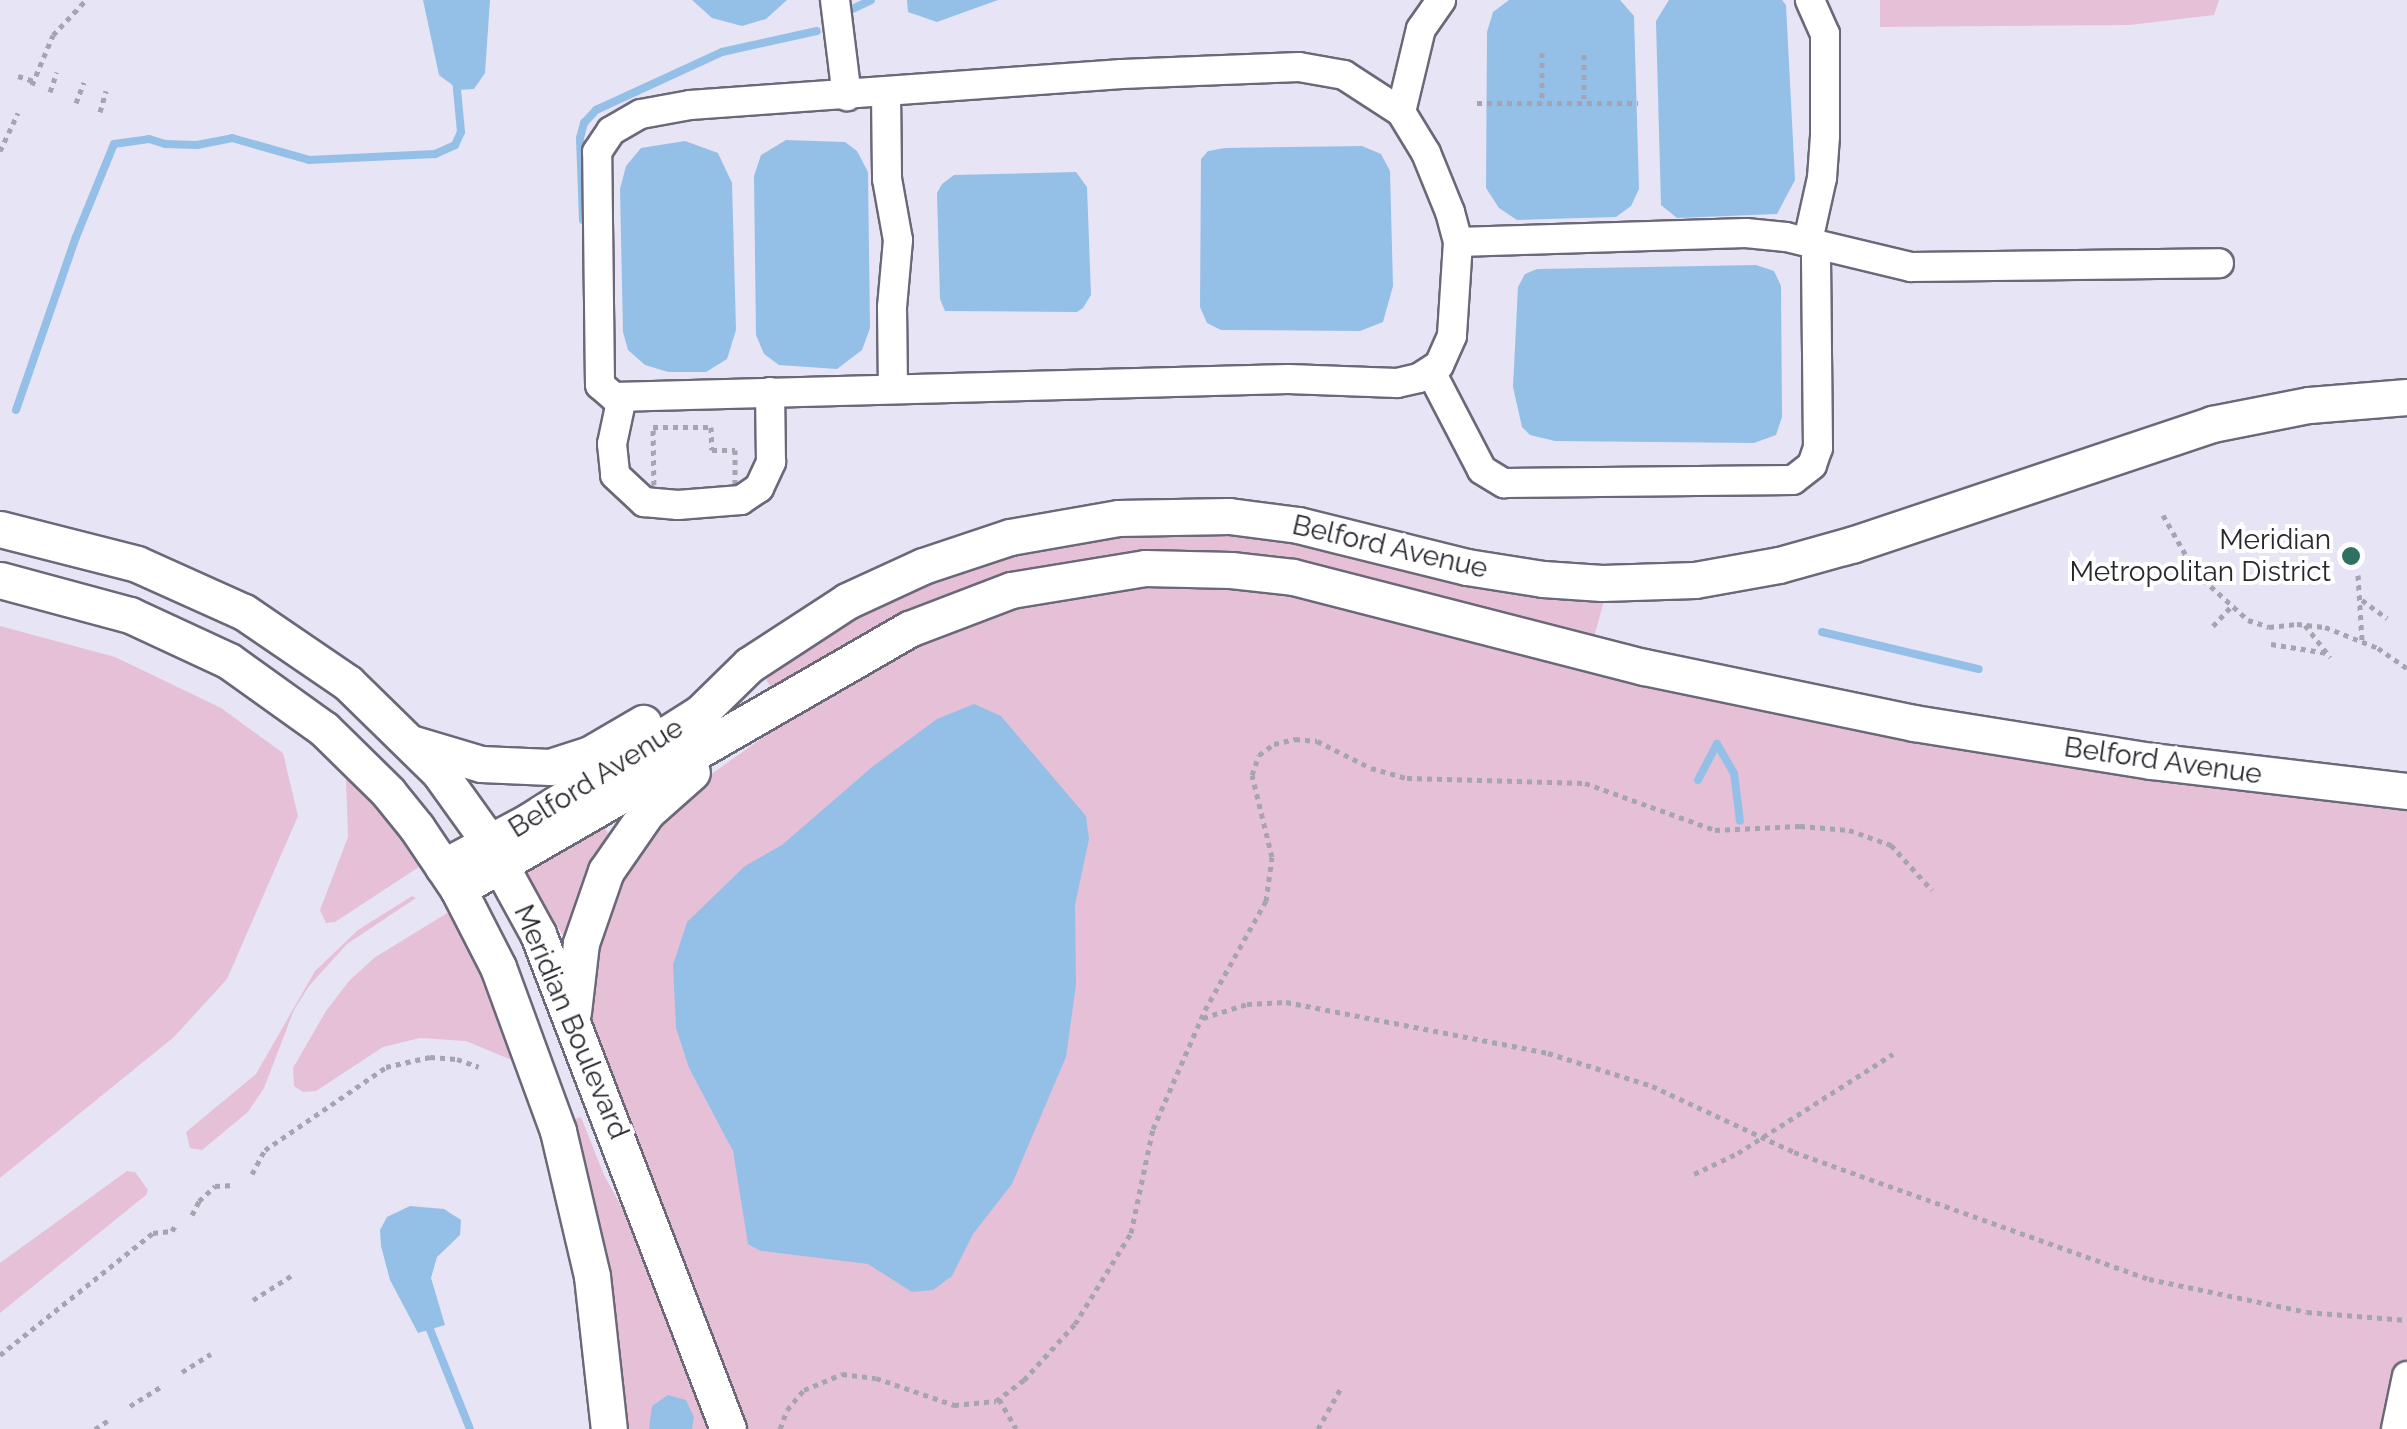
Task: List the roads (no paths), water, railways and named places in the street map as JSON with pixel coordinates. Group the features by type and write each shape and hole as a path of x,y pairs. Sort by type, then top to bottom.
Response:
{"main road":[{"name":"Belford Avenue","path":"495,856 700,714 748,664 847,601 908,572 992,541 1081,523 1156,516 1248,518 1298,524 1454,564 1542,579 1602,584 1695,580 1762,569 1854,544 2212,424 2309,405 2407,398"},
{"name":"Meridian Boulevard","path":"0,529 138,564 244,612 326,665 412,744 449,786 533,923 728,1429"},
{"name":"Belford Avenue","path":"450,878 684,756 720,742 858,656 958,608 1068,578 1187,568 1306,580 1590,654 1914,723 2151,761 2407,791"},
{"name":"Meridian Boulevard","path":"0,580 148,622 257,678 324,729 368,771 450,878 513,1003 567,1162 596,1298 609,1429"},
{"path":"412,744 492,766 561,764 604,746 691,692 748,664"},
{"path":"572,1019 583,933 606,871 648,812 720,742"}],"lane":[{"path":"835,0 846,96"},
{"path":"1401,112 1422,29 1441,0"},
{"path":"1431,372 1482,470 1504,483 1793,480 1812,465 1818,448 1812,242 1822,178 1825,34 1810,0"},
{"path":"1316,67 1344,74 1401,112 1431,164 1458,242 1452,336 1443,359 1431,372 1398,383 1288,380 606,394 599,379 596,158 605,136 640,114 666,107 886,93 1137,73 1316,67"},
{"path":"886,93 887,179 898,240 892,307 894,388"},
{"path":"1458,242 1746,233 1812,242 1910,266 2219,263"},
{"path":"622,396 612,444 615,475 644,502 678,505 741,500 759,488 771,462 770,392"},
{"path":"2396,1429 2407,1376"}],"water":[{"path":"423,0 490,0 485,73 474,89 459,90 439,75"},
{"path":"692,0 787,0 766,19 742,26 712,18"},
{"path":"907,0 998,0 937,22 908,12"},
{"path":"1509,0 1620,0 1634,16 1639,189 1631,206 1616,217 1517,220 1499,208 1486,188 1487,32 1493,12"},
{"path":"1669,0 1782,0 1786,5 1795,180 1777,214 1677,218 1661,205 1656,21"},
{"path":"786,140 845,142 857,151 868,172 870,328 862,350 837,369 779,365 764,354 756,335 754,176 761,155"},
{"path":"685,141 718,153 732,183 736,330 727,359 706,372 668,372 645,365 628,350 623,332 620,189 626,166 641,148"},
{"path":"1362,146 1381,154 1390,171 1393,286 1383,322 1360,331 1221,330 1207,323 1200,307 1201,159 1208,151"},
{"path":"1076,172 1087,187 1091,295 1083,308 1077,312 945,311 940,299 937,193 942,184 954,175"},
{"path":"1756,265 1774,271 1781,286 1782,417 1776,435 1754,443 1555,441 1530,435 1522,427 1513,387 1518,287 1525,274 1537,269"},
{"path":"974,704 1001,716 1086,816 1089,839 1075,905 1076,985 1066,1057 1012,1184 973,1234 952,1276 933,1290 912,1292 868,1264 761,1251 748,1244 733,1151 689,1068 676,1028 673,965 687,922 745,866 782,845 872,767 937,719"},
{"path":"410,1206 444,1209 461,1220 460,1235 437,1257 431,1278 445,1325 418,1333 390,1280 381,1246 380,1230 387,1217"},
{"path":"668,1395 686,1400 694,1417 692,1429 649,1429 652,1406"}],"waterway":[{"path":"850,10 871,0"},
{"path":"583,220 580,138 584,123 596,110 722,52 817,31"},
{"path":"16,410 76,237 114,144 149,139 197,145 232,138 309,160 435,154 455,145 461,132 456,79"},
{"path":"1822,632 1979,669"},
{"path":"1698,780 1717,744 1734,773 1740,821"},
{"path":"427,1322 470,1429"}],"place":[{"name":"Meridian Metropolitan District","path":"2351,556"}]}
